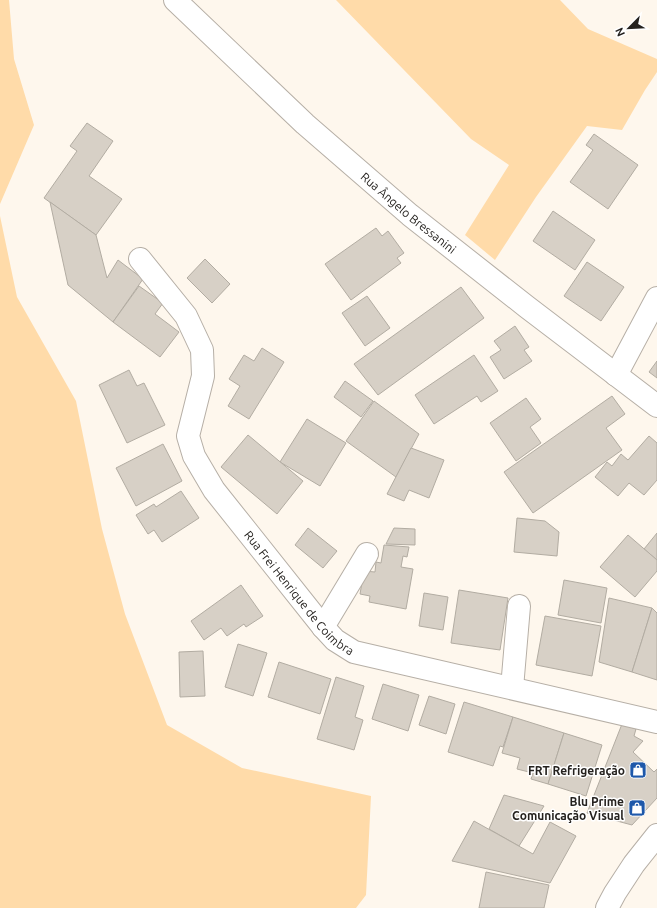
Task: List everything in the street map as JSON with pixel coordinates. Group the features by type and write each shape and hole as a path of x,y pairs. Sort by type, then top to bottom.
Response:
{"street":[{"name":"Rua Ângelo Bressanini","path":"175,0 305,124 410,215 657,406"},
{"name":"Rua Frei Henrique de Coimbra","path":"140,259 186,316 202,350 203,376 188,436 194,456 214,490 335,640 354,652 657,722"},
{"path":"616,375 657,298"},
{"path":"323,627 367,554"},
{"path":"512,688 519,606"},
{"path":"607,908 634,864 657,835"}],"shaded area":[{"path":"0,0 9,0 14,59 34,125 0,204"},
{"path":"336,0 560,0 588,29 657,59 657,72 622,130 587,126 536,197 495,260 465,235 509,165 471,139"},
{"path":"0,216 17,297 76,401 102,529 125,614 167,725 242,768 371,796 366,895 356,908 0,908"}],"building":[{"path":"87,123 113,141 89,176 122,199 96,235 44,198 77,151 70,146"},
{"path":"594,134 638,165 608,209 570,182 593,150 586,145"},
{"path":"50,202 96,235 107,278 118,260 143,279 113,322 68,285"},
{"path":"553,211 595,240 575,270 533,241"},
{"path":"376,228 382,236 388,231 404,253 397,258 401,263 351,300 325,264"},
{"path":"205,259 230,284 212,303 187,278"},
{"path":"587,262 624,287 601,321 564,296"},
{"path":"139,286 163,303 155,314 179,332 160,357 113,322"},
{"path":"461,287 484,318 378,395 354,364"},
{"path":"367,296 390,328 365,346 342,313"},
{"path":"515,326 529,347 524,350 532,361 504,379 490,357 501,350 494,341"},
{"path":"262,348 284,362 249,419 228,406 240,386 229,379 244,355 254,361"},
{"path":"474,355 498,391 481,402 477,396 434,424 415,395"},
{"path":"657,361 657,378 649,372"},
{"path":"129,370 137,386 144,383 165,425 127,443 99,385"},
{"path":"345,381 373,401 361,417 334,397"},
{"path":"612,396 625,414 606,428 622,450 533,513 504,472"},
{"path":"526,398 541,419 530,427 541,443 516,461 490,423"},
{"path":"374,401 419,434 396,477 346,441"},
{"path":"307,419 346,443 320,486 280,462"},
{"path":"248,435 303,481 277,514 221,467"},
{"path":"649,436 657,443 657,480 644,495 629,483 618,496 595,477 607,462 612,466 621,454 628,460"},
{"path":"163,444 182,481 136,506 116,468"},
{"path":"411,448 444,460 429,498 409,490 404,501 387,494"},
{"path":"181,491 199,518 162,542 154,530 148,534 136,515 154,504 156,507"},
{"path":"517,518 545,521 559,532 557,556 514,552"},
{"path":"308,528 337,551 323,568 295,545"},
{"path":"394,528 415,529 415,545 386,544"},
{"path":"657,533 657,560 644,549"},
{"path":"628,535 657,560 657,571 635,597 600,567"},
{"path":"384,545 409,547 407,557 403,556 401,567 413,569 406,609 369,602 370,596 360,594 364,571 375,572 376,562 381,563"},
{"path":"564,580 607,588 601,623 558,615"},
{"path":"241,585 263,616 246,627 244,624 227,636 221,628 204,640 191,621"},
{"path":"459,590 508,598 500,650 451,643"},
{"path":"424,593 448,597 443,630 419,626"},
{"path":"609,598 652,608 632,672 599,662"},
{"path":"652,608 657,613 657,680 632,672"},
{"path":"545,616 601,626 592,676 536,665"},
{"path":"238,644 267,653 253,696 225,687"},
{"path":"203,651 205,696 180,697 179,652"},
{"path":"279,662 331,679 320,714 268,697"},
{"path":"336,677 364,686 355,717 363,720 354,750 317,739"},
{"path":"383,684 419,695 408,731 372,719"},
{"path":"429,696 455,704 446,734 419,725"},
{"path":"464,702 513,717 503,747 500,746 493,766 448,752"},
{"path":"513,717 564,733 548,784 531,779 533,773 517,769 520,758 502,753"},
{"path":"622,724 636,729 634,736 643,741 633,752 654,772 657,769 657,798 632,825 587,813"},
{"path":"564,733 602,745 586,796 548,784"},
{"path":"504,795 544,806 519,846 489,829"},
{"path":"474,821 533,854 550,822 576,836 550,883 452,861"},
{"path":"486,872 549,885 544,908 479,908"}],"place":[{"name":"FRT Refrigeração","path":"638,770"},
{"name":"Blu Prime Comunicação Visual","path":"637,808"}]}
